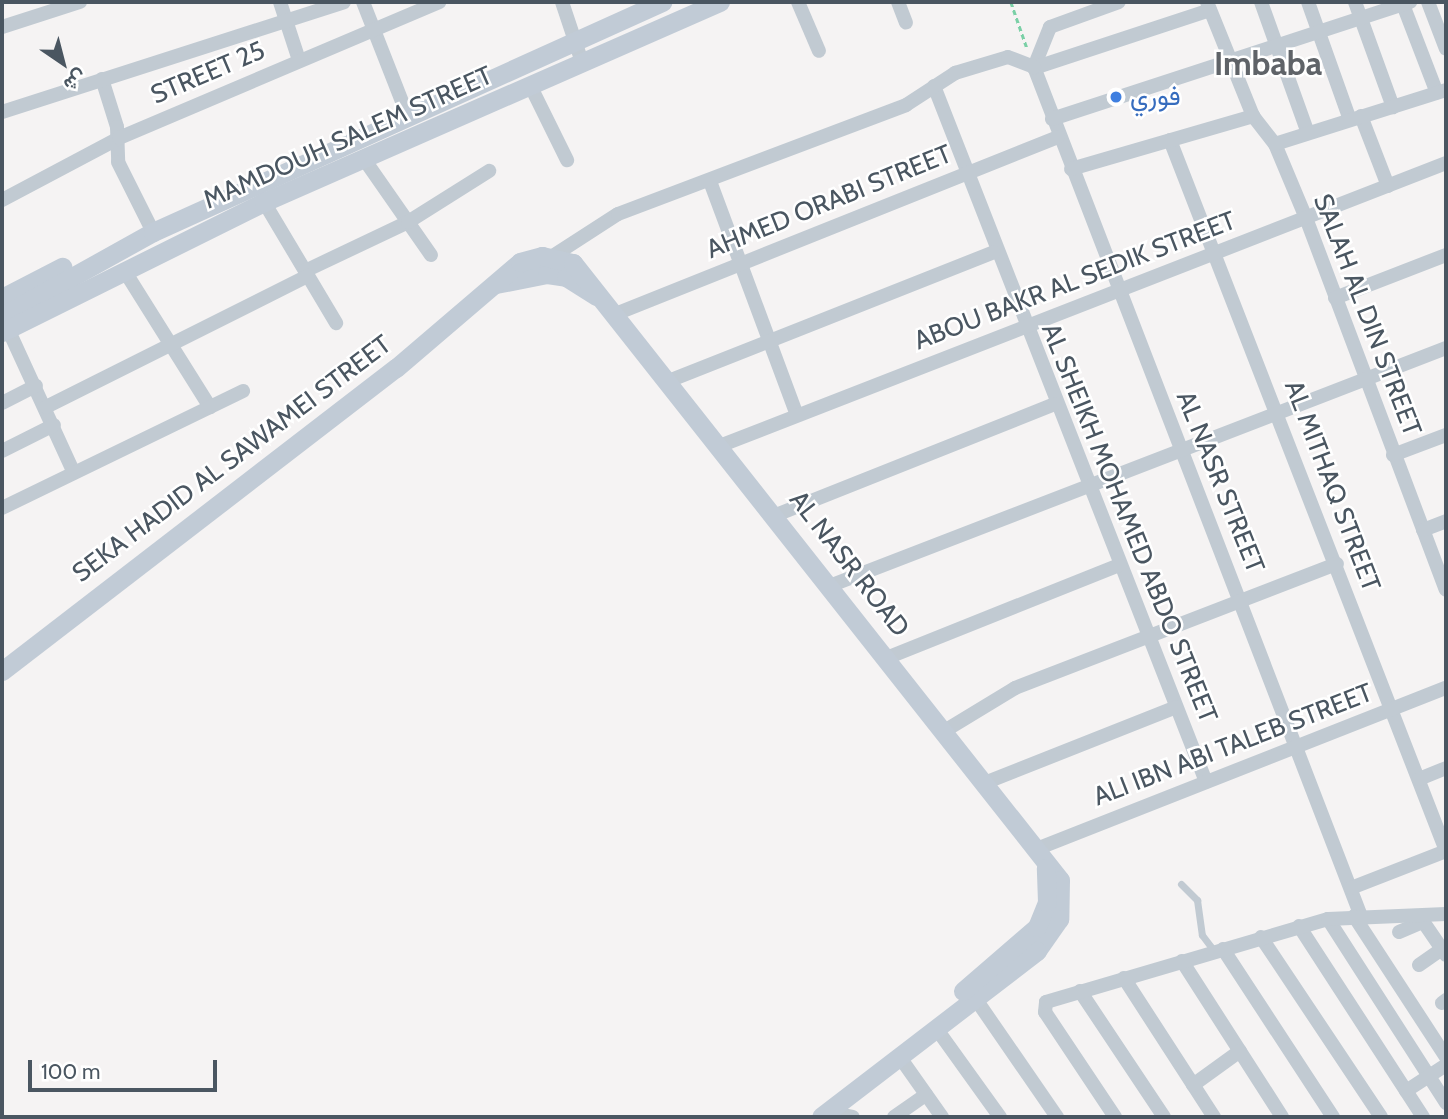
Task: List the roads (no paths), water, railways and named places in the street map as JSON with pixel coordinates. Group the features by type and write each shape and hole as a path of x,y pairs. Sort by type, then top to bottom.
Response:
{"street":[{"path":"2,27 80,2"},
{"path":"280,2 299,60"},
{"path":"2,112 344,2"},
{"path":"363,2 372,31 407,114"},
{"name":"STREET 25","path":"2,198 119,138 439,2"},
{"path":"562,2 582,62"},
{"name":"MAMDOUH SALEM STREET","path":"2,298 75,261 97,261 153,232 407,114 662,2"},
{"name":"MAMDOUH SALEM STREET","path":"4,326 264,202 720,2"},
{"path":"797,2 819,51"},
{"path":"898,2 906,23"},
{"path":"1034,67 1051,27 1119,2"},
{"path":"1261,2 1275,49 1308,133"},
{"path":"1308,2 1355,118 1388,186"},
{"path":"1355,2 1393,107"},
{"path":"1428,2 1446,49"},
{"path":"1052,119 1275,49 1405,3 1441,91 1275,144"},
{"path":"553,256 618,214 711,184 906,105 934,86 1008,57 1034,67 1209,6"},
{"name":"SALAH AL DIN STREET","path":"1209,6 1253,116 1275,144 1306,218 1446,590"},
{"name":"AL NASR STREET","path":"1034,67 1117,291 1299,744 1351,888 1358,916 1446,1057"},
{"path":"102,79 119,138 118,162 153,232"},
{"path":"530,85 567,160"},
{"name":"AL SHEIKH MOHAMED ABDO STREET","path":"934,86 994,252 1206,782"},
{"path":"1070,169 1253,116"},
{"name":"AHMED ORABI STREET","path":"618,313 1058,137"},
{"name":"AL MITHAQ STREET","path":"1170,140 1337,564 1389,710 1446,851"},
{"path":"364,159 431,255"},
{"name":"ABOU BAKR AL SEDIK STREET","path":"722,445 1446,163"},
{"path":"46,407 172,345 408,222 489,170"},
{"path":"711,184 797,415"},
{"path":"264,202 336,323"},
{"path":"671,380 994,252"},
{"path":"1335,298 1446,255"},
{"path":"553,256 582,270 618,313"},
{"name":"SEKA HADID AL SAWAMEI STREET","path":"2,671 396,368 491,284 520,262 553,256"},
{"path":"74,473 36,386 4,326 64,280 97,261"},
{"path":"124,270 210,407"},
{"path":"491,284 547,274 566,277 618,313"},
{"name":"AL NASR ROAD","path":"618,313 1039,848 1060,880 1059,919 1037,951 824,1114"},
{"path":"832,585 1446,348"},
{"path":"2,402 36,386"},
{"path":"2,508 243,391"},
{"path":"776,515 1055,404"},
{"path":"2,451 54,425"},
{"path":"1394,455 1446,435"},
{"path":"1423,530 1446,521"},
{"path":"946,730 990,699 1337,564"},
{"path":"889,657 1119,565"},
{"name":"ALI IBN ABI TALEB STREET","path":"1039,848 1446,688"},
{"path":"987,782 1176,707"},
{"path":"1419,779 1446,768"},
{"name":"AL NASR ROAD","path":"804,1117 1037,927 1047,902 1048,874 1039,848"},
{"path":"1351,888 1446,851"},
{"path":"1115,1117 1044,1004 1080,991 1328,919 1358,916 1422,919 1446,914"},
{"path":"1328,919 1446,1103"},
{"path":"1398,932 1422,919"},
{"path":"1419,965 1444,952 1422,919"},
{"path":"1299,926 1423,1117"},
{"path":"1261,937 1381,1117"},
{"path":"1219,950 1333,1117"},
{"path":"1182,961 1282,1117"},
{"path":"1124,978 1214,1117"},
{"path":"1080,991 1164,1117"},
{"path":"975,998 1057,1117"},
{"path":"936,1028 1000,1117"},
{"path":"1193,1085 1240,1051"},
{"path":"900,1056 942,1117"},
{"path":"1406,1091 1446,1065"},
{"path":"894,1117 926,1095"},
{"path":"824,1114 853,1117"}],"lane":[{"path":"1181,884 1197,900 1202,935 1219,950"}],"place":[{"name":"فوري","path":"1116,97"}],"district":[{"name":"Imbaba","path":"1268,64"}]}
